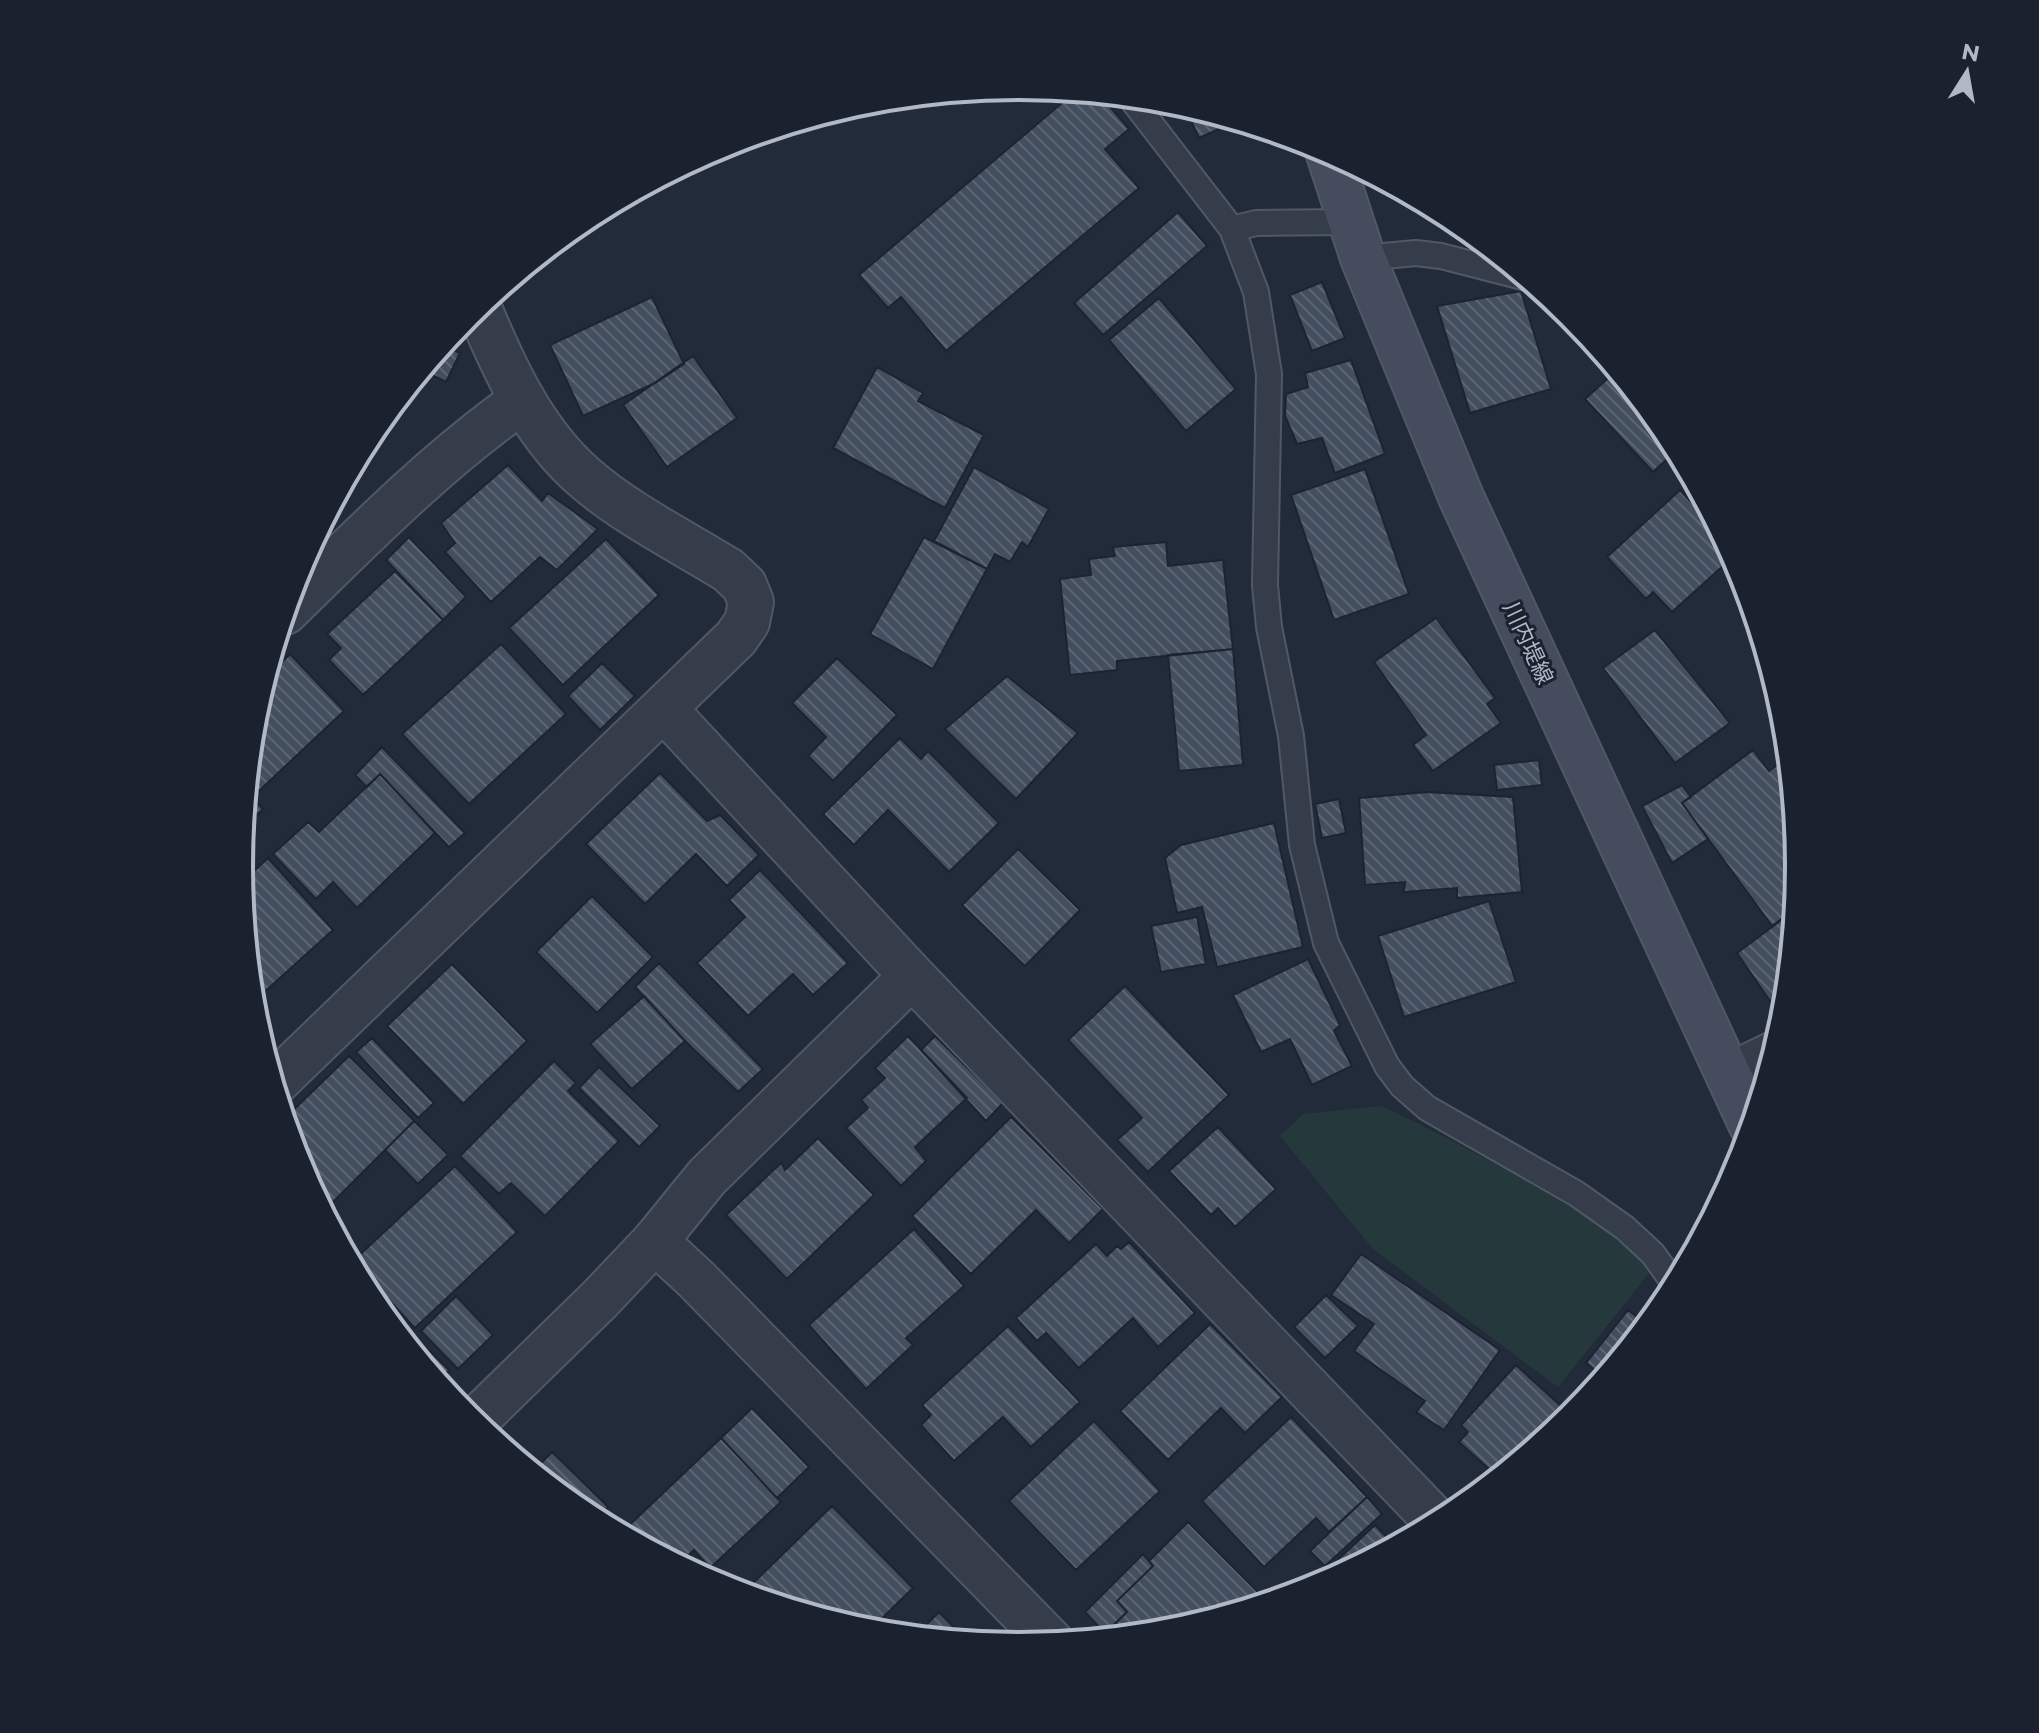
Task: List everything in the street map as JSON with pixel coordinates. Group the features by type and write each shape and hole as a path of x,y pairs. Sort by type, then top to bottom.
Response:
{"main road":[{"name":"川内堤線","path":"1333,167 1357,240 1461,497 1745,1112"}],"street":[{"path":"282,1076 664,709 736,638 747,622 751,602 744,585 728,570 604,493 581,475 551,442 523,400 484,319"},
{"path":"303,594 385,515 479,431 523,400"},
{"path":"664,709 912,976 1429,1514"},
{"path":"483,1413 655,1241 707,1177 912,976"},
{"path":"1729,1076 1761,1060"},
{"path":"655,1241 708,1291 1041,1632"}],"lane":[{"path":"1140,110 1232,229 1256,292 1269,374 1265,585 1269,627 1291,736 1302,845 1326,943 1387,1066 1402,1086 1427,1108 1577,1194 1625,1228 1653,1254 1668,1275"},
{"path":"1232,229 1256,223 1441,256 1503,272"}],"green space":[{"path":"1382,1106 1476,1153 1580,1213 1652,1270 1558,1387 1373,1249 1280,1136 1303,1114"}],"building":[{"path":"1064,102 1109,106 1129,129 1105,149 1139,188 946,351 901,297 888,308 859,275"},
{"path":"1191,120 1223,127 1199,138"},
{"path":"1178,212 1207,246 1103,335 1074,303"},
{"path":"1322,282 1345,338 1312,351 1290,295"},
{"path":"1521,291 1551,389 1470,413 1437,306"},
{"path":"652,297 684,364 655,383 583,416 550,345"},
{"path":"1159,298 1236,389 1186,431 1109,340"},
{"path":"454,350 460,353 446,382 432,375"},
{"path":"693,356 737,418 667,467 623,405"},
{"path":"1351,360 1385,454 1335,473 1322,438 1297,444 1285,416 1286,394 1308,387 1305,373"},
{"path":"877,367 923,393 918,401 984,435 945,508 833,448"},
{"path":"1609,377 1668,458 1653,472 1585,399"},
{"path":"508,465 542,501 548,493 598,529 557,570 540,557 491,602 445,552 455,543 441,523"},
{"path":"974,467 1049,509 1028,547 1022,542 1010,562 995,554 987,569 934,541"},
{"path":"1365,469 1409,594 1334,620 1291,495"},
{"path":"1680,490 1697,509 1724,565 1672,612 1653,592 1646,599 1607,557"},
{"path":"409,537 466,597 443,620 386,560"},
{"path":"924,537 987,569 933,669 870,634"},
{"path":"606,539 659,595 563,685 509,628"},
{"path":"1166,542 1168,566 1223,560 1233,649 1117,661 1117,670 1070,675 1060,579 1091,575 1089,559 1115,556 1113,547"},
{"path":"395,571 443,620 363,695 329,660 341,648 327,634"},
{"path":"1436,618 1495,698 1487,704 1501,723 1433,771 1413,745 1426,735 1374,662"},
{"path":"1655,630 1730,723 1675,763 1603,668"},
{"path":"501,644 566,714 469,804 402,734"},
{"path":"1233,649 1243,765 1179,771 1168,655"},
{"path":"290,654 344,711 259,791 268,717 281,663"},
{"path":"837,658 897,715 833,781 808,756 826,737 792,703"},
{"path":"602,663 635,696 600,730 568,696"},
{"path":"1007,676 1078,733 1016,799 945,729"},
{"path":"900,738 921,759 928,751 999,823 949,872 888,810 854,845 823,814"},
{"path":"382,747 465,833 449,847 380,774 367,787 355,775"},
{"path":"1753,750 1769,771 1779,764 1786,866 1784,917 1772,926 1682,803"},
{"path":"1539,760 1542,785 1497,790 1494,765"},
{"path":"660,773 707,821 720,815 759,855 727,886 696,854 645,904 586,844"},
{"path":"380,774 435,833 357,908 333,882 316,899 273,854 308,822 319,832"},
{"path":"1682,785 1691,797 1682,803 1708,839 1672,863 1642,806"},
{"path":"1427,792 1513,797 1522,892 1457,898 1457,888 1404,892 1405,882 1365,885 1359,798"},
{"path":"1339,799 1346,833 1322,838 1315,804"},
{"path":"256,802 263,809 255,817"},
{"path":"1274,823 1303,947 1217,967 1202,907 1177,913 1165,858 1181,845"},
{"path":"1018,849 1080,910 1025,966 962,905"},
{"path":"268,858 333,930 264,992 255,917 253,872"},
{"path":"760,870 848,963 813,995 793,974 748,1016 697,963 745,917 729,900"},
{"path":"592,896 653,957 597,1013 536,952"},
{"path":"1489,901 1516,982 1404,1017 1378,936"},
{"path":"1197,917 1206,964 1161,972 1151,926"},
{"path":"1784,918 1774,999 1770,1001 1737,953"},
{"path":"1308,959 1340,1025 1334,1031 1352,1066 1312,1085 1290,1039 1261,1052 1233,995"},
{"path":"659,963 763,1069 738,1092 635,987"},
{"path":"452,964 527,1041 463,1104 387,1026"},
{"path":"1125,986 1229,1095 1148,1172 1117,1140 1142,1118 1068,1040"},
{"path":"644,996 685,1041 632,1089 590,1044"},
{"path":"908,1036 967,1098 915,1147 926,1161 901,1186 846,1128 868,1108 861,1100 885,1078 875,1068"},
{"path":"935,1036 1003,1103 986,1121 921,1050"},
{"path":"372,1038 434,1103 418,1118 356,1052"},
{"path":"349,1056 414,1121 331,1204 293,1110"},
{"path":"554,1061 576,1083 568,1091 619,1141 545,1216 511,1183 499,1194 460,1156"},
{"path":"599,1067 660,1126 639,1147 579,1088"},
{"path":"1011,1117 1103,1209 1069,1243 1036,1210 971,1274 912,1216"},
{"path":"414,1121 448,1155 418,1184 385,1150"},
{"path":"1218,1127 1276,1189 1235,1227 1218,1208 1211,1215 1169,1171"},
{"path":"818,1138 874,1195 787,1279 726,1215 781,1163 785,1170"},
{"path":"455,1166 517,1232 415,1328 383,1293 359,1255"},
{"path":"914,1229 964,1286 906,1338 913,1345 866,1389 809,1325"},
{"path":"1129,1242 1195,1313 1158,1347 1133,1318 1079,1368 1046,1333 1037,1341 1016,1318 1096,1244 1107,1256 1117,1246 1121,1249"},
{"path":"1361,1254 1500,1350 1444,1430 1416,1412 1425,1401 1354,1351 1374,1324 1331,1295"},
{"path":"1326,1295 1358,1326 1325,1358 1294,1327"},
{"path":"456,1296 493,1335 458,1369 421,1331"},
{"path":"1628,1310 1639,1318 1597,1371 1586,1363"},
{"path":"1210,1324 1282,1397 1245,1433 1221,1408 1168,1460 1120,1411"},
{"path":"1008,1326 1080,1402 1031,1447 1003,1417 954,1461 921,1425 931,1415 922,1405"},
{"path":"415,1337 449,1370 445,1374 443,1372"},
{"path":"1516,1365 1562,1407 1491,1471 1459,1442 1468,1432 1461,1425"},
{"path":"752,1408 809,1467 777,1498 721,1438"},
{"path":"1291,1417 1367,1497 1329,1532 1316,1518 1264,1567 1202,1501"},
{"path":"1094,1421 1160,1491 1076,1570 1009,1501"},
{"path":"721,1438 781,1502 710,1568 694,1550 687,1557 629,1526"},
{"path":"552,1452 608,1507 604,1510 594,1504 540,1464"},
{"path":"1367,1497 1382,1514 1325,1566 1310,1551"},
{"path":"832,1506 913,1588 881,1620 821,1607 752,1584"},
{"path":"1188,1522 1260,1594 1218,1607 1215,1605 1169,1618 1119,1626 1116,1623 1127,1612 1117,1601 1153,1566 1149,1561"},
{"path":"1375,1525 1388,1538 1359,1554 1329,1568"},
{"path":"1143,1554 1153,1566 1117,1601 1127,1612 1111,1627 1100,1628 1085,1612"},
{"path":"939,1612 956,1630 924,1627"}]}
